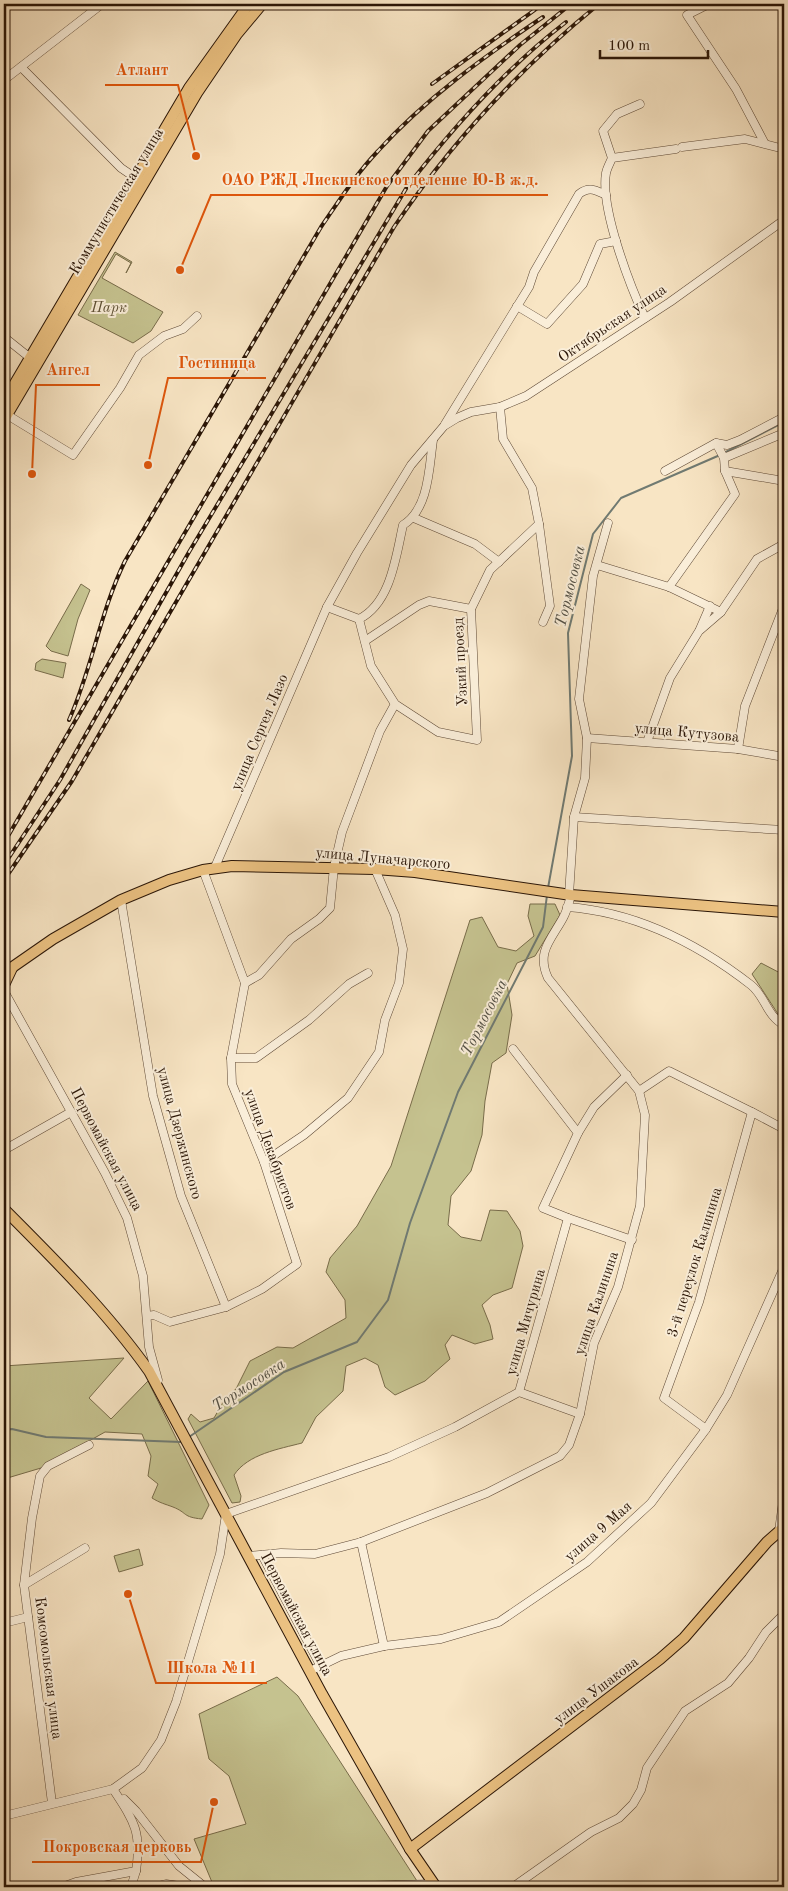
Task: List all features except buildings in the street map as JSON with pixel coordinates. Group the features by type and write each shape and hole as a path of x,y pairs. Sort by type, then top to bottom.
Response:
{"main road":[{"name":"Коммунистическая улица","path":"140,181 189,88 250,4"},
{"name":"Коммунистическая улица","path":"5,416 34,360 140,181 237,34 262,4"},
{"name":"Коммунистическая улица","path":"4,402 34,360"},
{"name":"улица Луначарского","path":"4,973 53,939 121,900 169,880 215,867 334,867 414,872 570,895 784,912"},
{"path":"4,985 13,967"},
{"name":"Первомайская улица","path":"4,1209 97,1306 130,1345 161,1391 310,1671 410,1849 435,1885"},
{"name":"улица Ушакова","path":"410,1849 660,1659 684,1638 781,1529"}],"street":[{"path":"4,80 102,4"},
{"path":"709,4 688,15 736,89 764,142"},
{"path":"780,4 784,10"},
{"path":"21,67 121,168 140,181"},
{"path":"640,104 616,114 603,131 612,158 606,173 606,195 616,242 629,284 646,318"},
{"path":"612,158 745,139 764,142 784,149"},
{"path":"444,426 517,306 579,194 586,189 593,189 606,195"},
{"name":"Октябрьская улица","path":"444,426 471,412 500,407 526,396 670,302 784,220"},
{"path":"517,306 547,324 582,284 600,244 616,242"},
{"path":"5,416 73,455 120,388 139,355 164,336 183,329 197,316"},
{"path":"4,337 34,360"},
{"path":"500,407 503,439 532,488 540,524 550,606 543,622"},
{"path":"665,471 716,443 727,445 784,417"},
{"name":"улица Сергея Лазо","path":"215,867 327,607 411,465 444,426"},
{"path":"724,458 784,433"},
{"path":"327,607 358,619 366,615 382,597 394,565 403,525 414,518 426,487 433,438"},
{"path":"669,587 734,494 725,471 724,458 716,443"},
{"path":"725,471 784,481"},
{"path":"414,518 475,544 499,562"},
{"path":"608,523 593,576 579,698 587,738 585,778 574,817 570,895 568,907 542,957 543,968 554,986 640,1091 669,1071 784,1129"},
{"name":"Узкий проезд","path":"395,704 438,732 477,740 471,609 490,570 540,524"},
{"path":"699,631 721,612 757,559 784,544"},
{"path":"597,564 669,587 721,612"},
{"path":"364,641 419,605 429,601 471,609"},
{"path":"647,742 670,678 699,631 710,606"},
{"path":"738,749 746,706 784,606"},
{"path":"203,870 245,983 259,975 291,939 319,919 330,908 334,867 342,832 380,731 395,704 371,666 358,619"},
{"name":"улица Кутузова","path":"587,738 738,749 784,757"},
{"path":"574,817 784,830"},
{"path":"264,1162 304,1135 348,1098 379,1052 385,1020 399,983 403,949 395,915 375,869"},
{"name":"улица Дзержинского","path":"121,900 153,1096 181,1196 226,1307"},
{"path":"568,907 595,909 637,920 687,942 753,986 774,1020 784,1026"},
{"path":"231,1058 256,1058 309,1020 349,984 368,973"},
{"name":"улица Декабристов","path":"226,1307 262,1289 297,1264 264,1162 232,1084 231,1058 245,983"},
{"name":"Первомайская улица","path":"4,991 127,1218 143,1276 149,1348 161,1391"},
{"path":"512,1048 578,1133"},
{"path":"627,1076 594,1107 578,1133 543,1208 632,1240"},
{"name":"улица Калинина","path":"249,1556 315,1554 361,1542 487,1493 560,1456 569,1446 580,1414 594,1343 618,1287 640,1206 644,1115 640,1091"},
{"path":"4,1150 71,1112"},
{"name":"3-й переулок Калинина","path":"706,1428 664,1398 699,1302 752,1112"},
{"name":"улица Мичурина","path":"226,1514 389,1457 455,1427 519,1392 568,1218"},
{"name":"улица 9 Мая","path":"310,1671 341,1656 384,1646 441,1639 499,1622 587,1562 652,1503 706,1428 727,1394 784,1267"},
{"path":"147,1316 154,1315 170,1322 226,1307"},
{"path":"519,1392 580,1414"},
{"name":"Комсомольская улица","path":"52,1803 24,1585 32,1518 40,1476 48,1466 89,1445"},
{"path":"784,1494 781,1529 784,1543"},
{"path":"4,1816 113,1789 142,1768 161,1740 176,1702 220,1554 226,1514"},
{"path":"361,1542 384,1646"},
{"path":"24,1585 85,1548"},
{"path":"262,1555 320,1665"},
{"path":"513,1887 591,1832 620,1818 634,1804 641,1790 647,1768 685,1711 728,1683 766,1632 784,1614"},
{"path":"4,1622 28,1617"},
{"path":"113,1789 132,1817 140,1847 131,1887"},
{"path":"113,1789 136,1811 179,1866 205,1887"},
{"path":"62,1887 76,1882 136,1871"},
{"path":"154,1887 166,1884 186,1887"},
{"path":"316,1887 435,1885"}],"green space":[{"name":"Парк","path":"115,252 132,262 126,273 131,263 116,254 102,278 163,312 151,331 133,343 78,315"},
{"path":"81,584 90,590 78,619 68,656 51,651 46,646"},
{"path":"42,659 66,663 63,678 35,670 36,663"},
{"path":"530,904 555,904 560,915 535,956 517,963 507,984 512,1015 506,1053 492,1063 485,1101 482,1135 471,1171 451,1196 448,1225 461,1237 481,1241 490,1210 507,1211 520,1231 523,1246 512,1288 493,1295 482,1305 493,1339 475,1344 452,1335 445,1345 450,1359 425,1381 395,1395 385,1387 378,1365 365,1358 346,1366 343,1391 316,1417 302,1443 256,1457 247,1462 234,1475 241,1496 240,1502 232,1503 188,1419 191,1414 200,1422 214,1418 226,1397 236,1389 250,1361 277,1347 293,1348 346,1318 345,1300 326,1272 330,1258 357,1226 391,1166 470,920 482,917 498,947 516,951 534,936 528,916"},
{"path":"761,963 784,975 784,1017 778,1014 752,974"},
{"path":"124,1358 89,1398 111,1419 148,1381 209,1505 202,1519 188,1516 178,1509 152,1498 158,1484 148,1476 151,1456 142,1434 105,1432 41,1468 4,1479 4,1366"},
{"path":"139,1549 143,1565 119,1572 114,1556"},
{"path":"277,1677 298,1696 417,1881 214,1887 194,1839 246,1824 229,1776 209,1759 199,1714"}],"waterway":[{"name":"Тормосовка","path":"724,453 784,422"},
{"name":"Тормосовка","path":"548,888 572,756 568,633 593,534 621,498 720,455"},
{"name":"Тормосовка","path":"189,1437 284,1372 357,1342 388,1300 410,1223 458,1092 543,927 547,895"},
{"name":"Тормосовка","path":"4,1430 12,1429 46,1437 183,1441"}],"railway":[{"path":"432,84 543,4"},
{"path":"4,843 387,186 428,131 520,45 571,4"},
{"path":"4,880 72,781 394,227 463,136 515,80 570,28 599,4"},
{"path":"69,720 84,681 116,580 125,561 321,227 362,169 415,114 456,79 543,17"},
{"path":"4,865 60,780 189,552 407,187 481,99 522,59 566,22"}],"place":[{"name":"Атлант","path":"196,156"},
{"name":"ОАО РЖД Лискинское отделение Ю-В ж.д.","path":"180,270"},
{"name":"Гостиница","path":"148,465"},
{"name":"Ангел","path":"32,474"},
{"name":"Школа №11","path":"128,1594"},
{"name":"Покровская церковь","path":"214,1802"}]}
